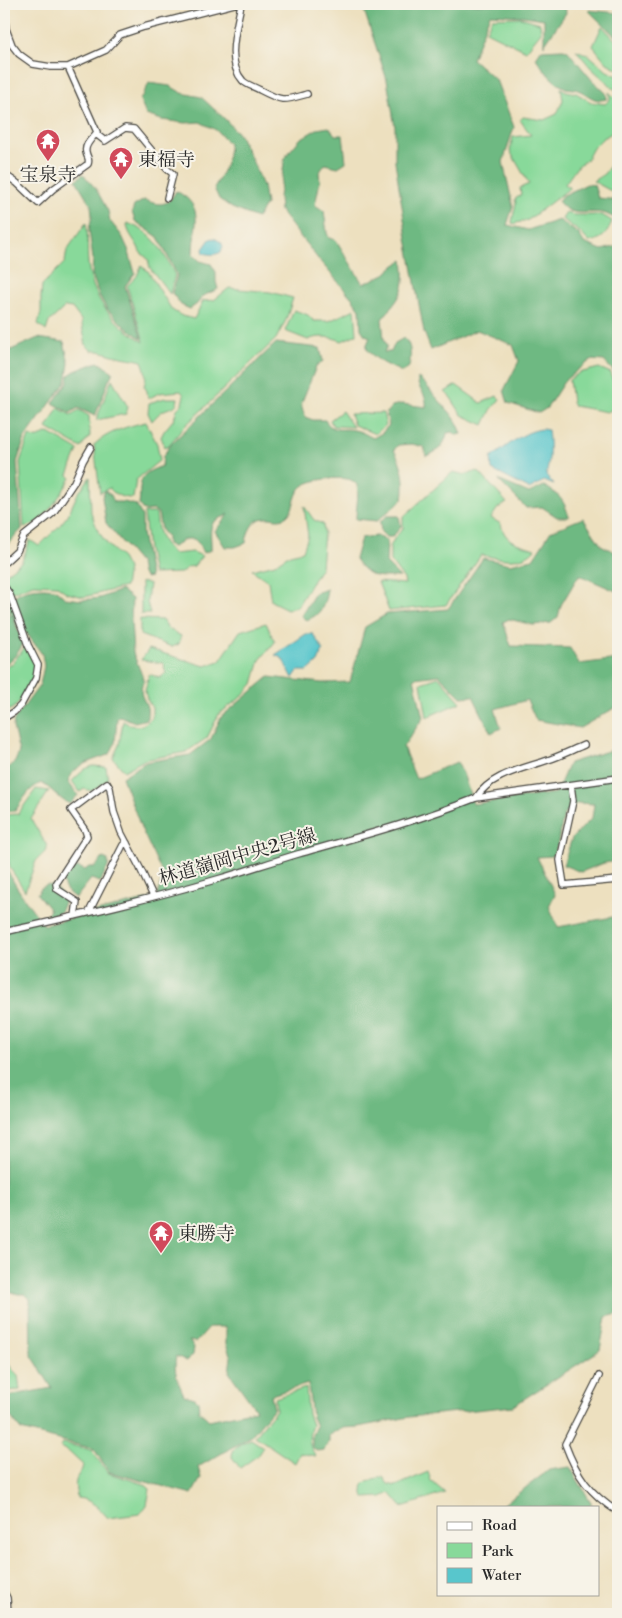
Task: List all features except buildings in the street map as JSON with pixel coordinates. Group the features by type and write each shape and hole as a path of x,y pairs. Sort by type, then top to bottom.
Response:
{"street":[{"path":"4,15 6,29 12,45 19,54 33,64 51,67 68,66 106,50 120,35 234,4"},
{"path":"241,4 234,41 235,70 245,83 276,99 284,100 307,94"},
{"path":"68,66 96,134 105,141 125,128 134,128 167,170 173,174 168,198"},
{"path":"4,174 16,182 38,203 53,189 88,164 89,158 86,147 96,134"},
{"path":"4,562 17,551 24,536 53,513 74,482 91,447"},
{"path":"4,586 10,595 28,645 38,665 36,678 21,705 4,718"},
{"path":"476,798 482,788 505,775 549,760 584,745"},
{"path":"476,798 618,778"},
{"path":"76,916 77,902 57,889 56,884 86,836 85,830 71,810 107,783 110,788 114,812 121,832 153,896"},
{"path":"571,785 573,801 560,860 564,885 618,880"},
{"name":"林道嶺岡中央2号線","path":"4,932 76,916 219,879 260,865 356,839 476,798"},
{"path":"89,912 123,845 127,843"},
{"path":"599,1376 566,1444 571,1459 584,1482 618,1512"},
{"path":"4,1592 7,1598 8,1614"}],"green space":[{"path":"362,4 565,4 566,13 544,45 544,19 490,14 472,59 496,80 514,127 503,162 513,206 507,225 528,230 559,220 579,234 584,243 602,250 618,246 618,376 604,361 591,360 565,380 547,408 539,413 508,403 504,390 519,361 513,345 477,330 431,350 424,332 407,238 395,161 395,127 387,80"},
{"path":"588,10 618,13 618,39"},
{"path":"520,17 540,23 541,32 526,51 486,31 492,18"},
{"path":"602,26 618,43 618,69 607,63 593,46"},
{"path":"541,50 567,50 592,80 606,93 607,99 598,100 576,89 566,88 549,75 536,58"},
{"path":"576,50 589,55 607,71 618,76 618,92 591,68"},
{"path":"149,83 170,86 182,93 201,97 240,136 263,186 266,204 257,218 232,208 219,199 214,188 225,167 229,144 216,130 200,122 185,123 162,120 146,115 140,100"},
{"path":"561,88 576,93 591,102 605,104 610,99 609,92 618,101 618,129 602,139 593,148 587,159 577,167 565,184 570,188 528,220 513,224 515,199 521,195 520,188 529,184 510,151 513,137 531,135 520,120 523,117 544,120 557,114 563,100"},
{"path":"329,127 335,135 343,135 346,162 338,167 325,164 319,173 320,181 315,205 324,211 329,238 336,240 363,284 385,274 403,260 404,279 401,293 382,319 384,339 387,346 384,352 391,352 395,343 404,338 410,348 409,367 402,372 382,362 369,352 366,347 370,337 365,335 361,329 360,309 280,211 279,197 285,157 300,139 317,129"},
{"path":"618,155 618,195 593,181 604,174"},
{"path":"83,174 96,189 108,211 110,221 122,236 128,249 135,273 125,286 142,339 124,326 107,309 99,295 92,274 93,259 89,230 92,216 91,205 76,180"},
{"path":"587,184 594,185 598,198 618,200 618,218 596,212 573,212 563,207 558,201 562,196"},
{"path":"176,191 186,197 195,211 196,226 193,254 200,261 211,264 216,272 218,289 203,296 190,309 181,305 172,293 177,275 158,237 135,221 132,212 134,206 144,200 158,204 166,203"},
{"path":"566,213 574,215 602,215 612,221 604,236 589,242 580,232 562,219"},
{"path":"86,223 88,264 96,293 116,321 144,342 127,286 137,276 141,266 148,271 172,310 182,316 194,319 203,301 214,300 229,288 270,292 293,298 286,320 276,339 165,447 161,437 174,419 177,409 182,404 184,395 181,391 159,393 148,399 144,386 146,374 142,361 100,351 92,351 86,345 81,320 72,308 65,307 49,322 46,331 38,324 41,312 42,285 65,262 67,250"},
{"path":"127,223 137,227 157,243 175,275 170,294 150,268 148,259 140,252 127,227"},
{"path":"355,309 357,334 342,341 325,337 316,337 308,340 285,331 294,310 308,315 314,321 329,321"},
{"path":"38,338 64,342 69,363 66,382 25,438 17,462 22,529 4,548 4,353"},
{"path":"276,343 320,348 323,361 316,367 301,404 305,417 313,420 325,420 335,429 349,429 364,433 373,438 382,433 389,425 386,413 392,406 401,404 426,407 418,378 451,414 462,434 447,433 445,441 440,448 426,456 424,447 412,444 398,445 394,450 400,461 403,473 403,499 377,521 356,519 358,494 355,483 342,478 329,479 309,483 300,489 293,507 284,518 265,518 257,521 249,531 246,543 235,547 225,547 215,531 229,514 212,525 211,550 203,553 199,544 194,539 185,539 173,547 167,544 167,537 161,530 158,513 154,510 144,511 139,505 140,488 144,476 162,466 163,456 171,444"},
{"path":"98,362 113,372 95,416 78,408 70,413 53,403 68,382 69,375"},
{"path":"599,368 611,373 618,399 618,407 607,412 574,406 569,380 579,373"},
{"path":"112,379 128,407 126,414 96,420"},
{"path":"456,385 481,403 497,396 500,399 491,410 484,425 462,415 445,392"},
{"path":"165,398 178,398 174,406 161,412 152,421 148,413 149,403"},
{"path":"58,408 71,415 79,410 89,416 90,436 81,448 47,428"},
{"path":"342,411 353,427 333,426 330,420"},
{"path":"383,413 386,425 375,434 354,425 350,414"},
{"path":"146,422 157,444 160,460 136,480 133,498 120,496 109,488 100,493 94,445 111,433"},
{"path":"49,433 78,450 68,475 71,478 57,500 44,515 38,521 24,527 20,462 29,436 36,438"},
{"path":"478,471 507,503 498,508 491,518 501,524 509,539 535,549 530,554 517,559 502,559 481,555 446,605 389,611 378,582 405,584 404,579 390,561 390,547 395,537 403,529 403,517 453,472 466,475"},
{"path":"90,477 91,512 98,531 108,545 122,558 128,569 125,587 84,597 67,593 56,585 33,584 11,593 4,582 4,575 22,561 30,540 39,546 60,525"},
{"path":"498,480 529,493 544,486 561,498 569,517 557,517 542,507 526,508"},
{"path":"105,491 111,495 114,502 136,505 142,516 142,533 150,577 146,578 142,574 140,564 106,523 102,497"},
{"path":"304,506 314,520 323,524 321,567 297,607 287,609 271,601 268,581 252,570 275,564 290,554 303,551 308,536"},
{"path":"144,513 156,513 160,535 173,554 193,552 202,556 194,566 188,567 181,573 153,574"},
{"path":"387,516 399,516 401,527 392,537 386,537 381,532 380,522"},
{"path":"583,518 601,545 618,554 618,592 579,575 561,605 558,617 551,623 533,625 509,619 503,622 511,646 570,648 579,664 618,659 618,706 580,728 536,720 527,700 495,709 501,728 491,733 473,696 461,697 439,675 414,678 423,718 403,747 416,779 457,762 464,776 473,804 556,793 569,763 618,748 618,861 604,863 581,872 563,865 572,838 592,818 594,804 577,803 564,814 557,846 552,856 537,857 555,894 549,906 558,927 618,916 618,1314 606,1317 600,1350 513,1406 409,1417 358,1427 341,1428 329,1435 329,1442 324,1450 318,1451 312,1447 312,1435 316,1426 312,1417 308,1384 271,1395 274,1408 250,1437 198,1467 201,1478 192,1494 109,1472 94,1449 21,1430 6,1411 8,1396 52,1388 31,1354 30,1299 25,1294 6,1290 4,1297 4,861 16,886 44,925 157,897 163,875 142,830 122,777 146,762 190,755 211,739 221,717 269,677 322,683 350,682 365,627 387,614 448,609 483,558 510,564 533,559 551,531","holes":["209,1327 226,1327 226,1344 231,1357 229,1372 256,1410 209,1420 199,1411 198,1401 195,1398 184,1395 178,1381 175,1361 176,1356 187,1361 193,1355 194,1347 189,1341 196,1342"]},
{"path":"377,536 387,541 386,563 400,577 374,576 360,566 355,559 361,538"},
{"path":"141,582 149,584 147,602 150,614 141,614"},
{"path":"55,589 65,598 82,600 100,598 121,590 132,599 133,653 144,680 141,692 147,707 147,719 135,722 120,716 117,718 115,743 110,754 85,764 71,776 68,782 78,795 70,804 41,783 29,792 15,811 4,811 9,797 4,788 4,771 15,762 19,752 13,727 14,720 40,685 44,666 42,654 28,635 19,627 7,608 13,597 17,594 27,590"},
{"path":"327,589 324,604 319,612 306,620 301,616 315,593"},
{"path":"4,608 13,617 23,644 13,658 4,664"},
{"path":"140,619 163,620 167,628 181,636 179,644 172,647 140,635"},
{"path":"266,623 275,642 260,660 253,684 240,698 219,714 207,738 186,752 144,760 124,771 113,758 119,745 123,721 138,726 152,718 152,708 145,691 149,674 160,678 166,673 163,663 141,660 149,649 205,666 220,661 240,631"},
{"path":"25,647 36,665 32,682 16,706 4,714 4,667 12,664"},
{"path":"439,677 461,702 427,717 421,683"},
{"path":"93,766 106,767 108,779 92,791 84,789 80,792 72,781 85,769"},
{"path":"36,789 49,791 31,819 47,846 45,852 36,861 25,891 10,868 4,847 4,815 18,814"},
{"path":"103,858 108,860 108,867 100,882 91,879 76,898 69,893 62,879 67,872 78,867 85,870 89,867 95,867"},
{"path":"47,885 53,886 66,898 60,912 49,918 44,916 50,910 37,894 41,888"},
{"path":"4,1355 11,1368 18,1375 20,1390 4,1391"},
{"path":"306,1388 308,1414 312,1425 310,1433 311,1448 316,1456 300,1453 295,1463 255,1436 276,1410 275,1398"},
{"path":"251,1439 263,1447 257,1456 240,1468 232,1457 232,1453 238,1445"},
{"path":"63,1443 91,1450 108,1473 144,1484 150,1489 147,1505 140,1514 108,1518 91,1502 77,1498 76,1482 83,1465 69,1452 60,1447"},
{"path":"570,1467 592,1504 589,1506 501,1506 549,1470"},
{"path":"428,1472 431,1481 445,1493 402,1507 390,1493 382,1497 364,1498 362,1488 364,1483 383,1477 388,1484 396,1486"}],"water":[{"path":"214,238 221,242 223,246 221,252 217,254 204,253 203,249 210,239"},
{"path":"542,429 548,430 549,436 549,458 546,475 554,485 544,481 529,489 492,470 491,458 521,436"},
{"path":"306,634 313,634 323,650 318,662 308,671 298,671 293,678 282,658 275,655"}],"place":[{"name":"宝泉寺","path":"48,162"},
{"name":"東福寺","path":"121,180"},
{"name":"東勝寺","path":"161,1254"}]}
